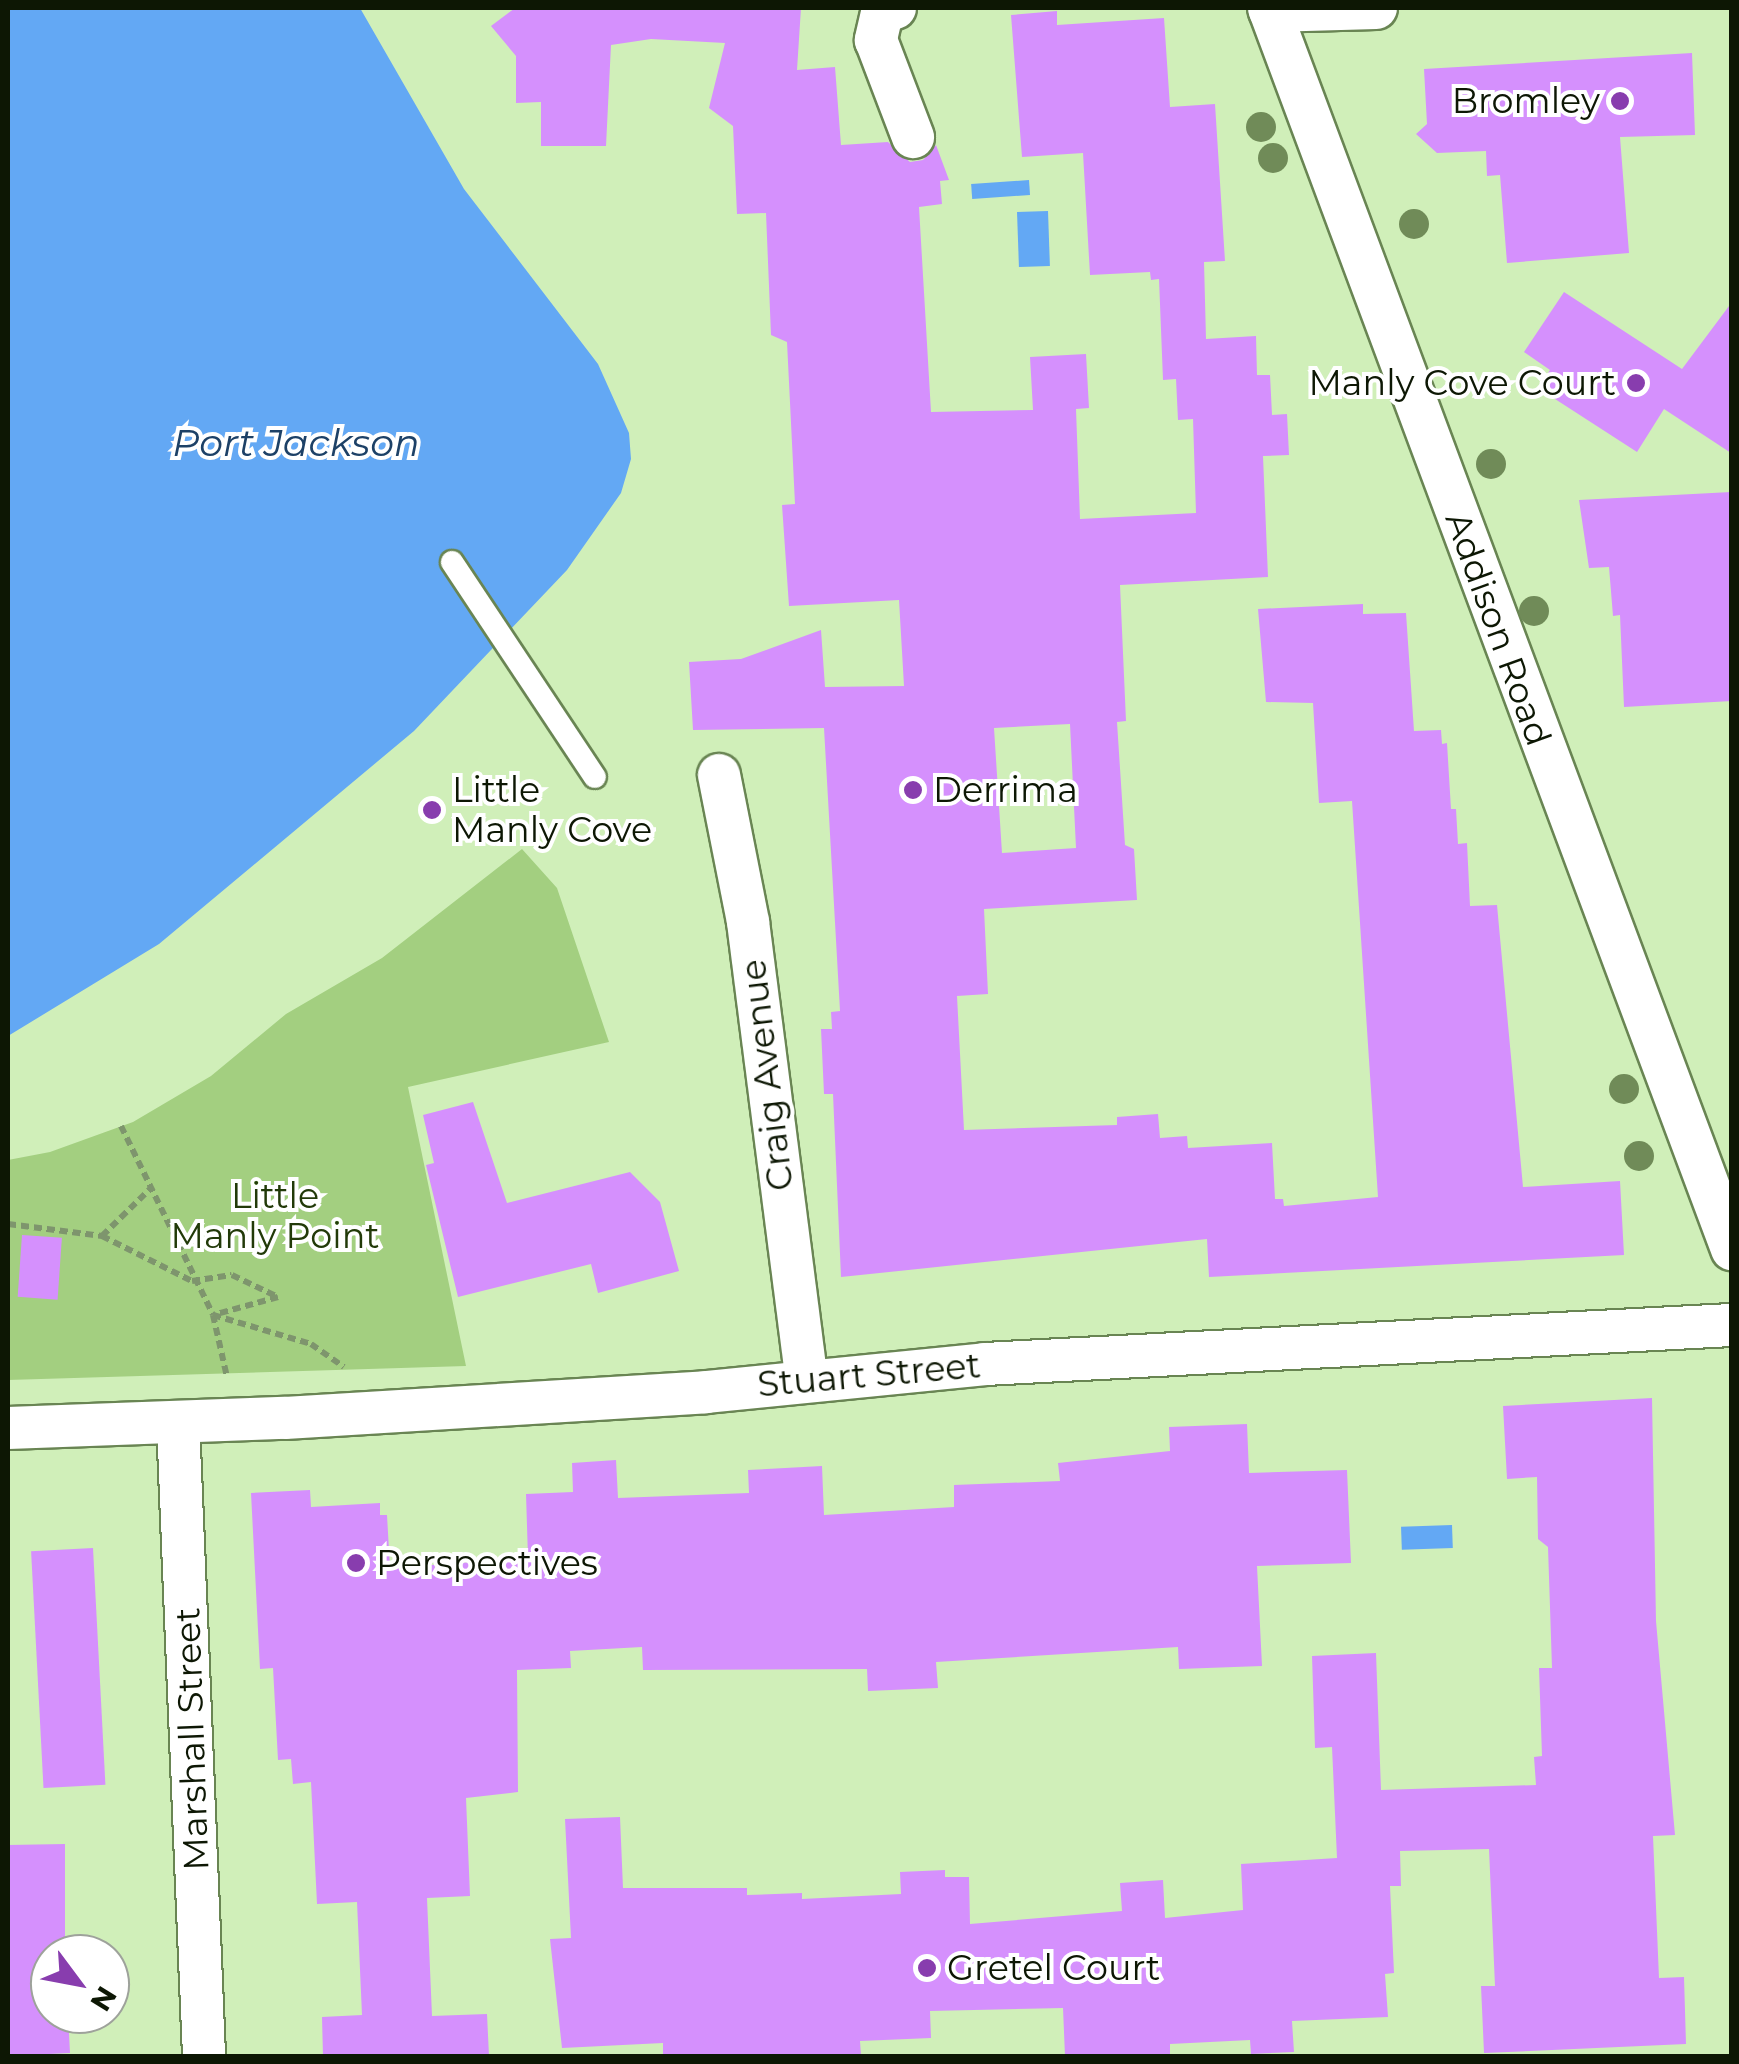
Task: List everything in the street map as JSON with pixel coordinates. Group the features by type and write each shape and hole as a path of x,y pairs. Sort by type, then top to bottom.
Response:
{"street":[{"path":"894,8 882,13 876,40 913,137"},
{"path":"1270,9 1376,8"},
{"name":"Addison Road","path":"1270,9 1732,1249"},
{"name":"Craig Avenue","path":"719,775 748,922 806,1377"},
{"name":"Stuart Street","path":"8,1428 706,1392 806,1377 1732,1325"},
{"name":"Marshall Street","path":"178,1422 204,2056"}],"lane":[{"path":"452,562 595,777"}],"path":[{"path":"121,1126 192,1281 213,1315 227,1379"},
{"path":"102,1236 150,1189"},
{"path":"8,1224 102,1236 192,1281 232,1275 278,1297 213,1315"},
{"path":"213,1315 311,1344 352,1372"}],"green space":[{"name":"Little Manly Point","path":"522,849 557,888 609,1042 408,1087 466,1366 8,1380 8,1160 50,1152 133,1122 211,1076 286,1014 382,958"}],"water":[{"name":"Port Jackson","path":"8,8 360,8 464,189 598,364 629,433 631,459 621,493 567,570 414,731 159,944 8,1036"},
{"path":"1029,180 1030,195 972,199 971,184"},
{"path":"1048,211 1050,266 1019,267 1017,212"},
{"path":"1452,1525 1453,1548 1402,1550 1401,1527"}],"building":[{"path":"515,8 801,8 797,70 835,67 841,145 888,142 910,162 923,160 936,145 949,180 940,181 942,204 919,207 931,412 1033,410 1030,357 1086,354 1089,408 1076,409 1080,519 1196,513 1193,419 1178,420 1176,379 1163,380 1159,279 1151,280 1150,272 1090,275 1083,153 1022,157 1011,15 1057,11 1057,25 1164,18 1170,107 1215,104 1225,261 1204,262 1206,339 1256,336 1257,375 1270,375 1272,415 1287,414 1289,455 1263,456 1268,577 1120,585 1126,721 1117,722 1125,845 1134,849 1137,900 984,909 988,994 957,996 964,1130 1117,1125 1117,1117 1158,1114 1160,1138 1187,1136 1188,1148 1272,1143 1275,1199 1283,1199 1284,1206 1378,1197 1352,801 1319,803 1313,703 1266,702 1258,609 1363,604 1363,614 1406,613 1414,731 1441,730 1442,744 1447,743 1451,809 1456,809 1458,844 1467,843 1470,906 1497,905 1523,1187 1620,1181 1624,1255 1209,1277 1207,1239 841,1277 833,1094 824,1094 821,1029 832,1029 831,1012 840,1011 824,728 693,730 689,662 741,659 821,630 825,687 904,686 899,600 789,606 782,505 795,504 787,342 771,335 766,213 737,214 733,126 709,108 725,43 651,39 611,45 606,146 541,146 541,102 516,103 516,56 491,26","holes":["1070,724 1076,848 1002,853 994,728"]},
{"path":"1692,53 1695,135 1620,137 1629,253 1507,263 1500,175 1487,176 1486,151 1437,153 1416,134 1427,124 1424,69"},
{"name":"Manly Cove Court","path":"1564,292 1682,369 1732,302 1731,453 1664,409 1637,452 1538,388 1550,370 1524,352"},
{"path":"1731,492 1732,701 1624,707 1620,615 1613,616 1609,567 1589,568 1579,500"},
{"path":"473,1102 507,1203 630,1172 660,1202 679,1271 598,1293 591,1264 458,1297 426,1165 434,1163 423,1115"},
{"path":"22,1235 62,1238 58,1300 18,1297"},
{"path":"1652,1398 1656,1621 1675,1835 1653,1836 1659,1978 1684,1977 1686,2044 1484,2053 1481,1986 1495,1986 1489,1849 1400,1851 1401,1886 1390,1886 1394,1973 1385,1974 1388,2017 1292,2021 1294,2052 1251,2054 1250,2040 1170,2044 1170,2056 1065,2056 1063,2008 930,2011 931,2038 860,2041 861,2056 663,2056 663,2043 562,2048 550,1939 571,1938 565,1819 620,1817 623,1888 747,1888 747,1895 802,1893 802,1899 901,1894 900,1872 945,1870 945,1877 969,1877 970,1924 1122,1911 1120,1883 1163,1880 1165,1918 1243,1910 1241,1864 1337,1858 1332,1747 1315,1748 1312,1656 1376,1653 1381,1790 1536,1785 1534,1757 1542,1756 1539,1668 1552,1668 1548,1547 1538,1539 1537,1477 1507,1479 1503,1406"},
{"path":"1247,1424 1249,1473 1347,1470 1351,1563 1257,1566 1262,1666 1179,1669 1178,1647 936,1662 938,1688 868,1691 867,1669 643,1670 642,1647 570,1651 571,1668 517,1670 518,1792 466,1798 470,1896 427,1898 432,2016 487,2014 489,2056 323,2056 322,2017 362,2015 357,1902 317,1904 311,1782 293,1784 291,1759 278,1760 273,1668 260,1669 251,1493 310,1490 311,1507 380,1503 380,1515 387,1515 390,1568 528,1558 526,1494 573,1492 572,1463 616,1460 618,1498 749,1493 748,1470 822,1466 824,1515 954,1507 954,1485 1060,1481 1058,1463 1170,1451 1169,1427"},
{"path":"93,1548 105,1785 43,1788 31,1551"},
{"path":"65,1844 65,1934 30,1934 30,2034 69,2034 70,2053 8,2056 8,1845"}],"place":[{"name":"Bromley","path":"1620,101"},
{"name":"Manly Cove Court","path":"1636,383"},
{"name":"Derrima","path":"913,790"},
{"name":"Little Manly Cove","path":"432,810"},
{"name":"Perspectives","path":"356,1563"},
{"name":"Gretel Court","path":"927,1968"}]}
